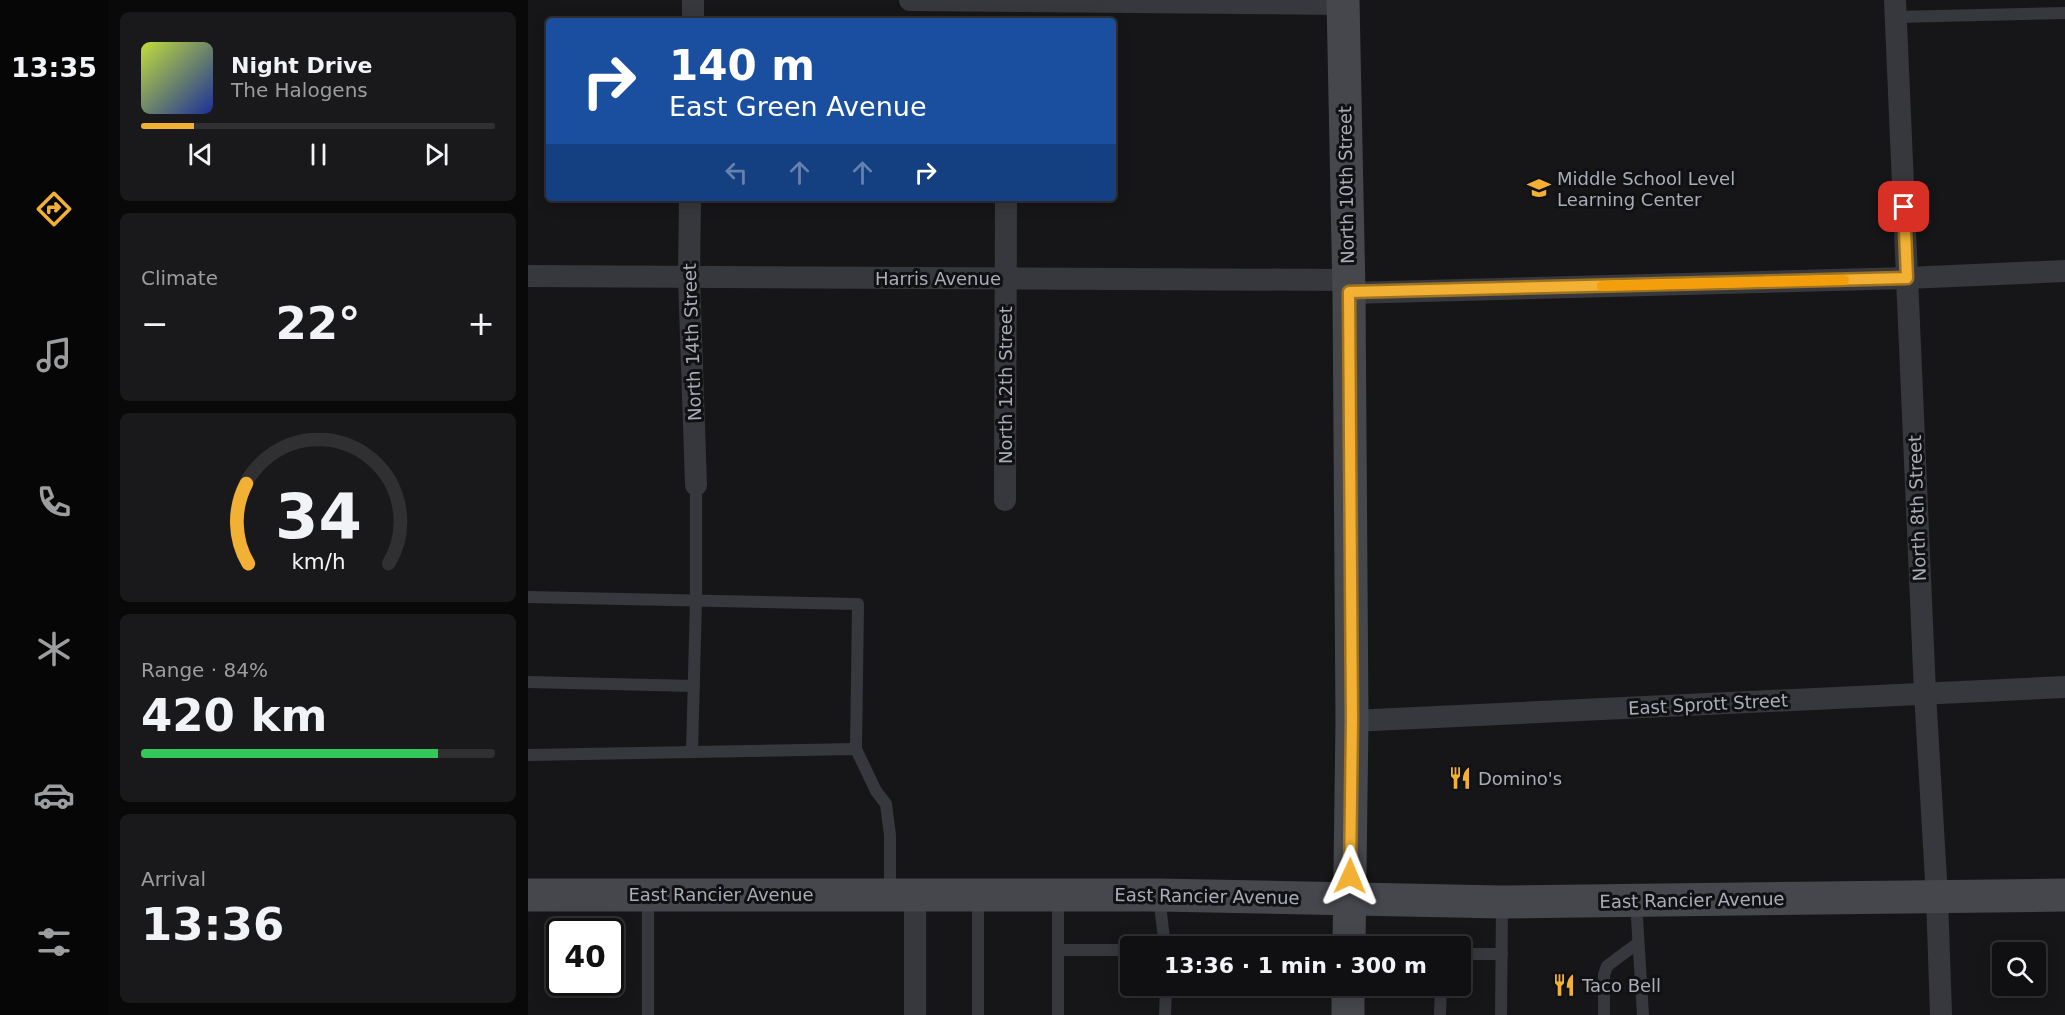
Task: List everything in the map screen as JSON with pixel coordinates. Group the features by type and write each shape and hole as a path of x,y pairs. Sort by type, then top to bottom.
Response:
{"main road":[{"name":"North 10th Street","path":"1343,2 1352,721 1349,936"},
{"name":"East Rancier Avenue","path":"528,895 1159,895 1502,902 2065,895"},
{"path":"1348,996 1348,1015"}],"street":[{"path":"693,0 693,18"},
{"path":"910,0 1343,2"},
{"path":"1007,0 1007,18"},
{"name":"North 8th Street","path":"1895,9 1941,1015"},
{"name":"North 14th Street","path":"690,201 689,278 696,485"},
{"name":"North 12th Street","path":"1005,500 1006,201"},
{"name":"Harris Avenue","path":"528,276 1005,278 1348,286 1907,278 2065,272"},
{"name":"East Sprott Street","path":"1352,721 2065,687"},
{"path":"903,894 915,1015"}],"lane":[{"path":"1895,9 2065,13"},
{"path":"692,752 696,485"},
{"path":"528,597 858,604 856,749 876,791 886,804 890,835 903,894"},
{"path":"528,682 694,686"},
{"path":"528,755 856,749"},
{"path":"648,894 648,1015"},
{"path":"978,895 978,1015"},
{"path":"1159,895 1164,936"},
{"path":"1058,896 1058,1015"},
{"path":"1636,901 1642,1015"},
{"path":"1501,1015 1502,902"},
{"path":"1604,1015 1604,975 1607,966 1638,943"},
{"path":"1058,950 1120,951"},
{"path":"1471,954 1502,954"},
{"path":"1166,996 1166,1015"},
{"path":"1440,1015 1441,996"}],"slow traffic":[{"path":"1602,286 1844,280"}],"place":[{"name":"Middle School Level Learning Center","path":"1539,188"},
{"name":"Domino's","path":"1460,778"},
{"name":"Taco Bell","path":"1564,985"}],"route":[{"path":"1350,876 1352,721 1349,292 1907,278 1904,207"}]}
